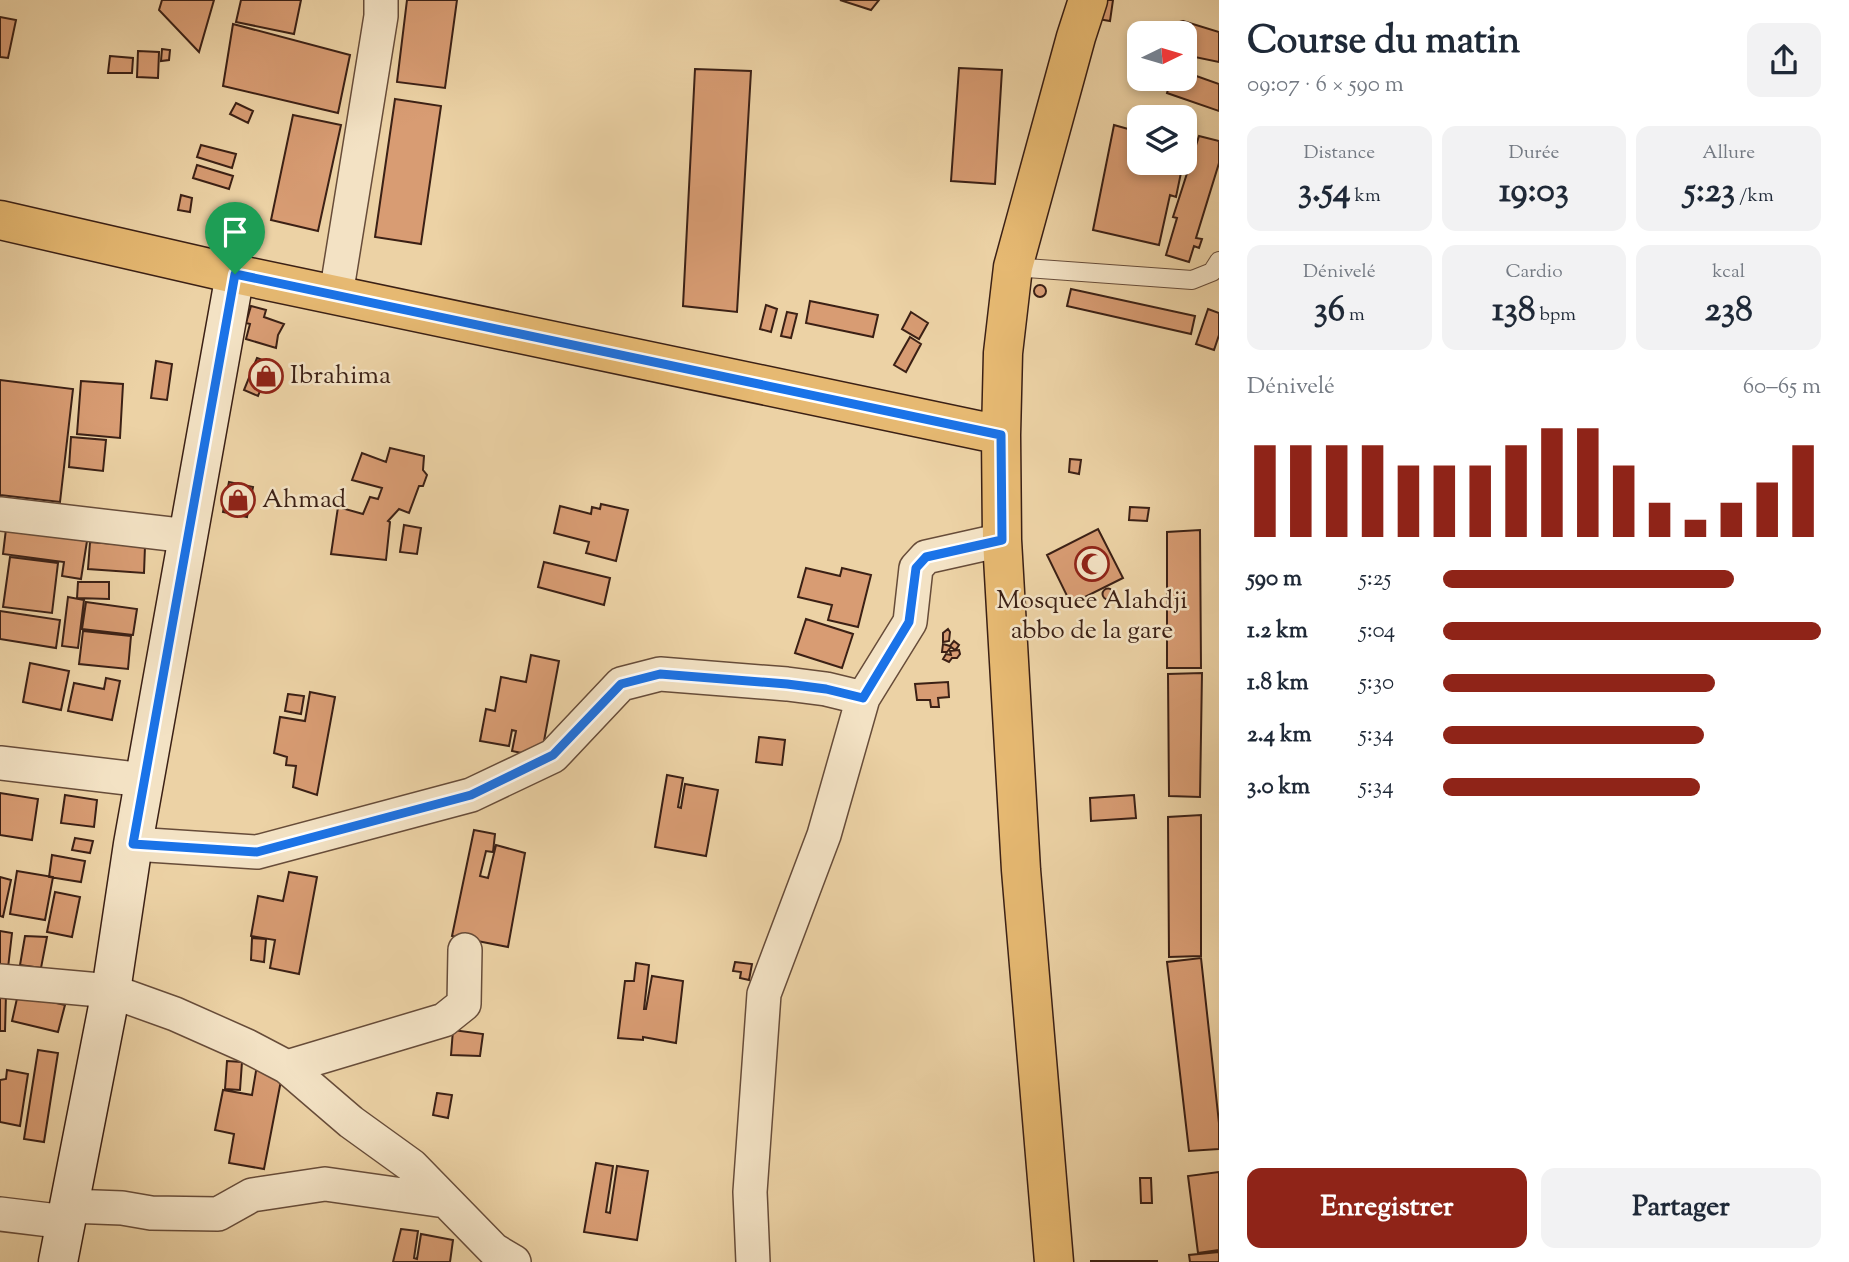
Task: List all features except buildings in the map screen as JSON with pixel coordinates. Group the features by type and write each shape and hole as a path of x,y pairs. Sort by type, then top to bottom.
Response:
{"main road":[{"path":"1054,1262 1021,870 1002,540 1003,353 1013,267 1088,0"},
{"path":"0,220 235,274 1001,435"}],"street":[{"path":"336,295 382,16 381,0"},
{"path":"58,1262 111,991 133,844 235,274"},
{"path":"0,514 188,536"},
{"path":"754,1262 750,1192 764,994 824,835 863,698 909,622 916,568 926,557 1002,540"},
{"path":"133,844 257,852 471,795 553,755 621,684 660,674 787,684 826,689 863,698"},
{"path":"0,763 145,780"},
{"path":"287,1067 444,1020 464,1004 466,950"},
{"path":"0,981 111,991 175,1014 287,1067 351,1122 412,1166 499,1258"},
{"path":"0,1214 67,1214 122,1208 151,1213 218,1214 253,1195 326,1184 445,1201"}],"lane":[{"path":"1013,267 1192,280 1212,272 1219,261"}],"place":[{"name":"Ibrahima","path":"266,376"},
{"name":"Ahmad","path":"238,500"},
{"name":"Mosquee Alahdji abbo de la gare","path":"1092,564"}],"route":[{"path":"235,274 1001,435 1002,540 926,557 916,568 909,622 863,698 826,689 787,684 660,674 621,684 553,755 471,795 257,852 133,844 235,274"}]}
